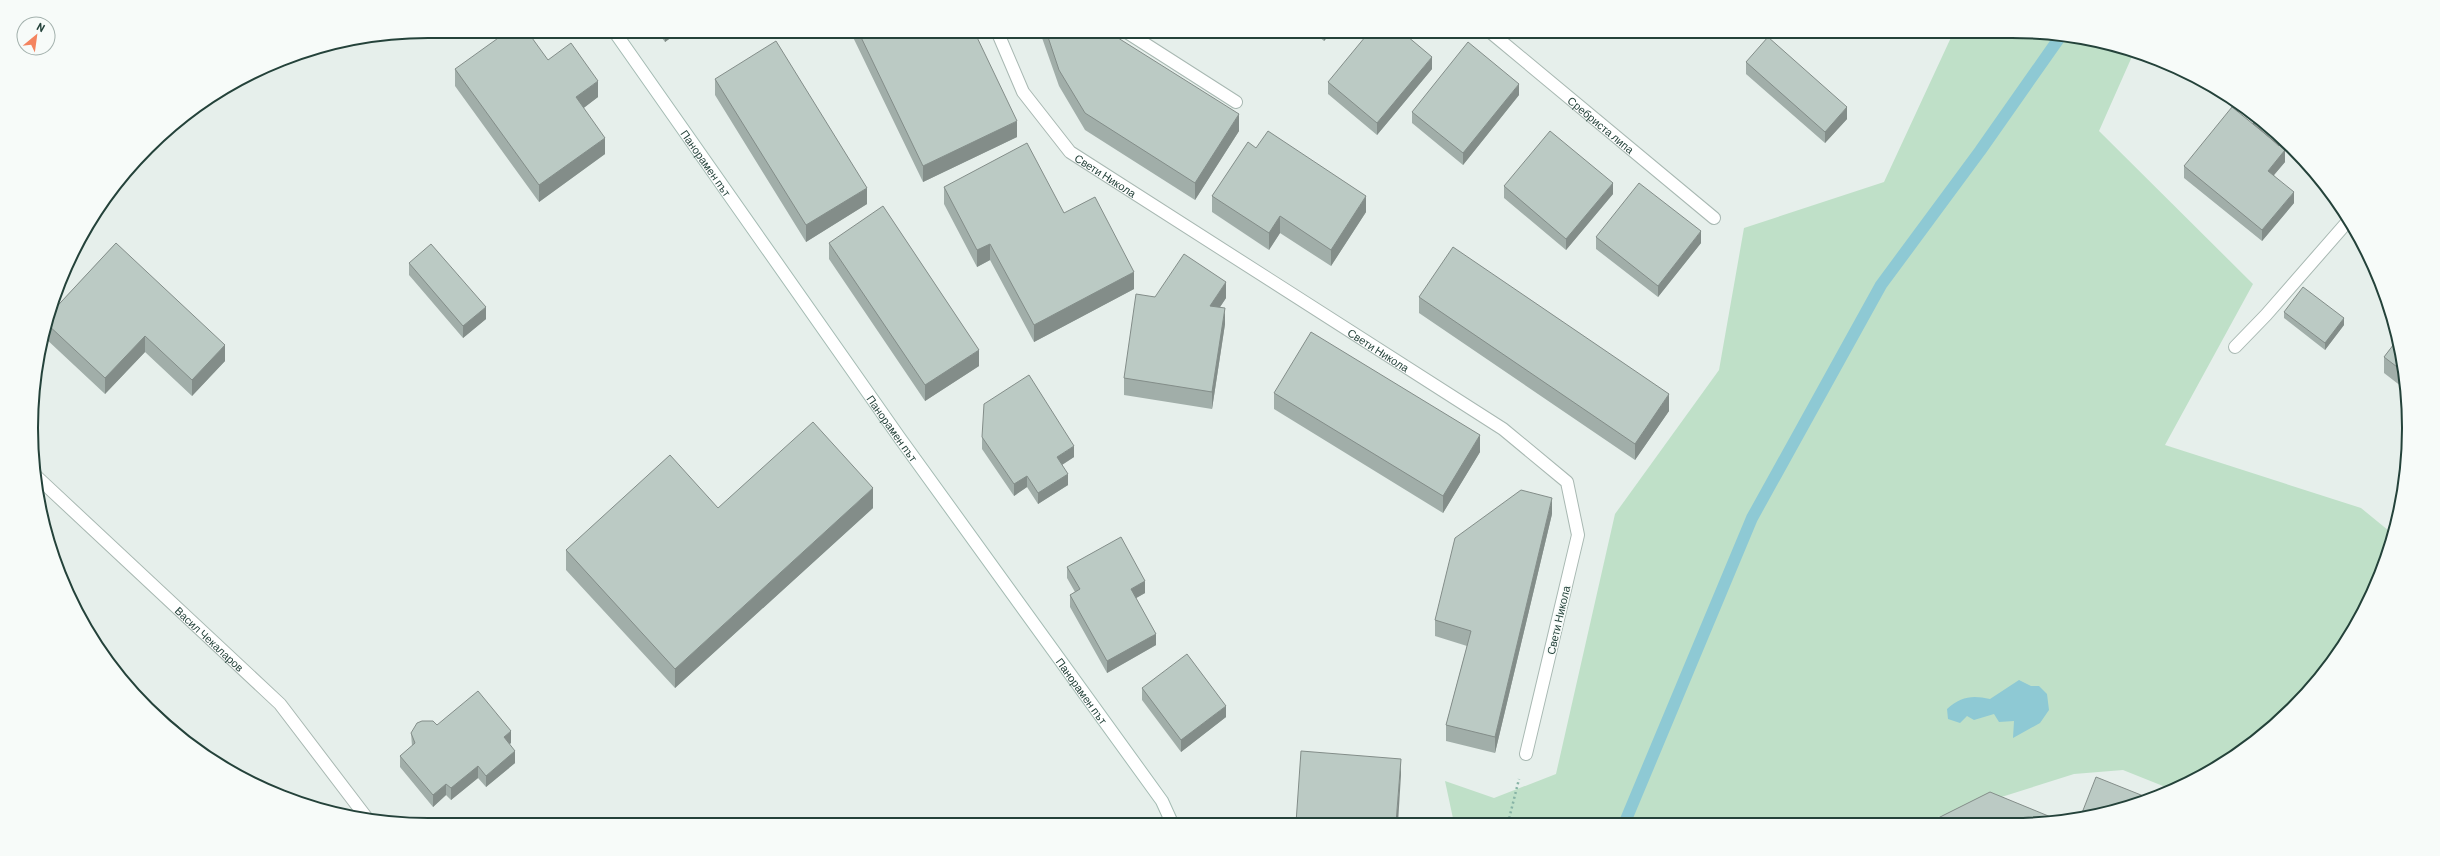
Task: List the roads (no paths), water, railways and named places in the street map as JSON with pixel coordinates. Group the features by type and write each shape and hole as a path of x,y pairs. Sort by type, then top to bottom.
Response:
{"street":[{"name":"Панорамен път","path":"619,38 899,436 1162,801 1170,818"},
{"name":"Свети Никола","path":"1000,38 1024,92 1070,152 1503,429 1567,482 1578,535 1526,754"},
{"path":"1136,38 1236,102"},
{"name":"Сребриста липа","path":"1496,38 1714,218"},
{"path":"2235,347 2266,315 2345,225"},
{"name":"Васил Чекаларов","path":"41,481 280,704 363,813"}],"water":[{"path":"2019,680 2031,686 2039,686 2047,694 2049,710 2040,723 2013,738 2014,721 1999,722 1994,714 1974,720 1967,716 1960,723 1948,719 1947,709 1957,701 1973,697 1990,699"}],"waterway":[{"path":"1627,818 1752,518 1881,285 1980,151 2058,41"}]}
